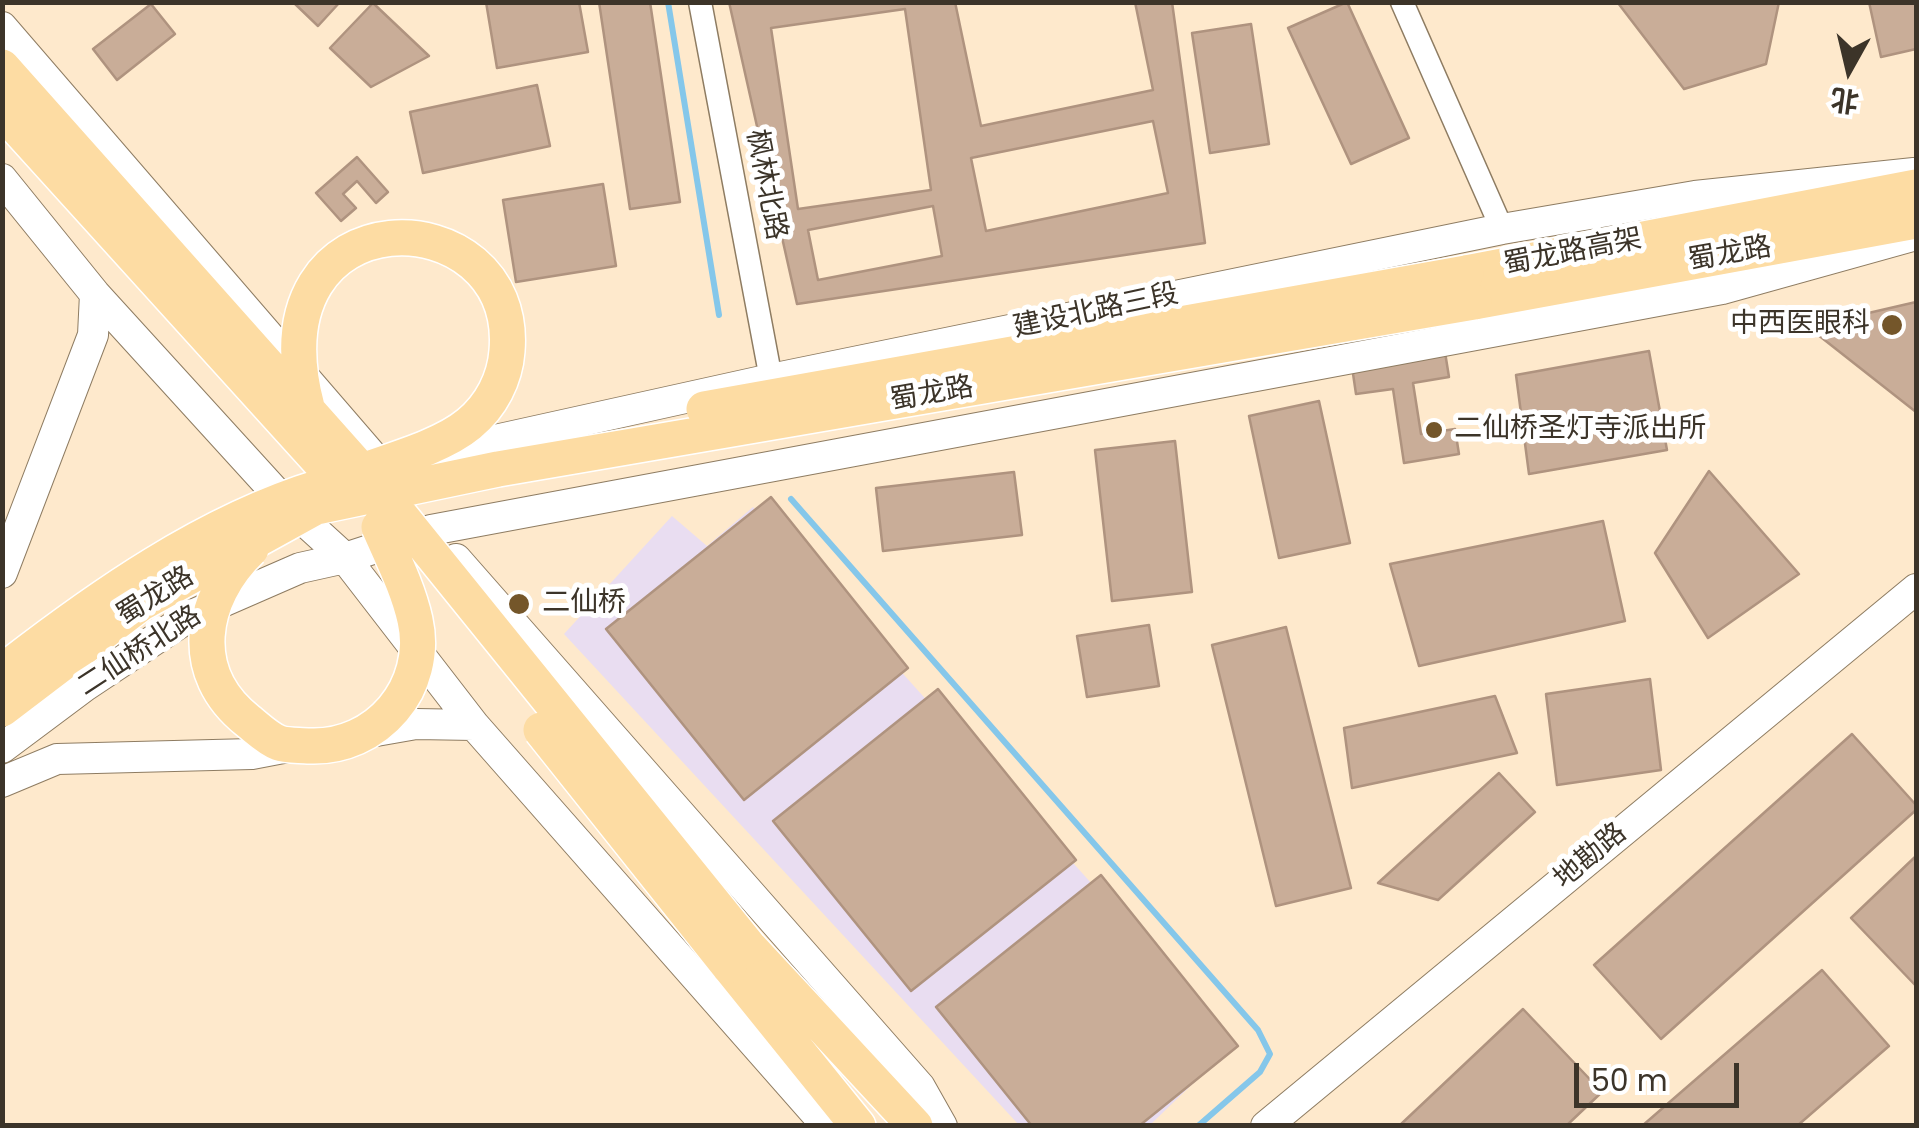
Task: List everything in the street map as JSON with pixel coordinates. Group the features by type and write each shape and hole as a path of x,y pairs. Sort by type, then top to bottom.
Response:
{"main road":[{"path":"2,27 739,956 914,1126"},
{"path":"2,68 391,504 739,956 858,1126"},
{"path":"2,111 376,496 430,530 920,1087 942,1126"},
{"name":"建设北路三段","path":"289,507 376,496 771,379 1502,229 1695,196 1916,173"},
{"path":"2,179 95,294 289,507 344,558 474,725 827,1126"},
{"name":"蜀龙路高架","path":"1470,288 1916,187"},
{"name":"蜀龙路","path":"2,672 88,606 170,557 270,502 328,484 506,445 1470,288 1916,220"},
{"path":"344,558 430,530 1722,289 1916,235"},
{"path":"307,408 298,358 299,321 312,287 334,262 362,245 394,236 427,240 458,252 483,274 500,302 508,334 506,366 493,397 468,424 452,433 328,484"},
{"name":"蜀龙路","path":"2,708 155,595 316,507 498,469 1470,288"},
{"path":"2,573 93,336 95,294"},
{"path":"376,496 416,622 416,671 404,695 380,724 334,747 280,744 229,706 212,673 206,647 208,623 224,578 249,550 312,517 376,496"},
{"name":"二仙桥北路","path":"2,690 150,590 289,507"},
{"name":"二仙桥北路","path":"2,748 85,686 190,616 300,568 344,558"},
{"name":"地勘路","path":"1266,1126 1916,588"},
{"path":"2,782 56,759 252,754 416,724 474,725"}],"street":[{"name":"枫林北路","path":"700,2 771,379"},
{"path":"1402,2 1502,229"}],"shaded area":[{"path":"753,507 1235,1043 1150,1125 1019,1125 564,634 672,516 707,546"}],"building":[{"path":"293,2 340,2 318,26"},
{"path":"486,2 579,2 588,52 497,68"},
{"path":"599,2 650,2 680,202 630,209"},
{"path":"729,2 1172,2 1205,243 797,304"},
{"path":"955,2 1135,2 1153,90 981,126"},
{"path":"1347,2 1409,138 1351,164 1288,28"},
{"path":"1779,2 1766,64 1684,89 1618,3"},
{"path":"1869,2 1916,2 1916,49 1881,57"},
{"path":"373,3 429,56 371,87 330,48"},
{"path":"151,4 175,34 117,80 93,49"},
{"path":"905,9 931,190 798,209 771,28"},
{"path":"1251,24 1269,144 1210,153 1192,33"},
{"path":"537,85 550,146 423,173 410,112"},
{"path":"1153,121 1168,193 986,231 971,158"},
{"path":"357,157 388,192 376,203 357,181 343,194 356,208 341,221 316,193"},
{"path":"603,184 616,266 516,282 503,200"},
{"path":"933,206 942,256 818,280 808,230"},
{"path":"1916,302 1916,412 1808,327"},
{"path":"1444,346 1449,377 1413,383 1421,434 1455,429 1459,454 1404,463 1393,389 1356,394 1351,360"},
{"path":"1649,351 1667,450 1529,474 1516,375"},
{"path":"1319,401 1350,543 1279,558 1249,416"},
{"path":"1175,441 1192,592 1112,601 1095,450"},
{"path":"1709,471 1799,574 1708,638 1655,553"},
{"path":"1014,472 1022,535 883,551 876,488"},
{"path":"771,497 908,668 744,800 606,629"},
{"path":"1603,521 1625,621 1419,666 1390,564"},
{"path":"1149,625 1159,686 1087,697 1077,636"},
{"path":"1286,627 1351,888 1276,906 1212,645"},
{"path":"1650,679 1661,770 1557,785 1546,694"},
{"path":"938,689 1076,860 911,991 773,821"},
{"path":"1495,696 1517,753 1352,788 1344,728"},
{"path":"1852,734 1916,805 1916,810 1661,1039 1594,965"},
{"path":"1499,773 1535,812 1438,900 1378,883"},
{"path":"1916,856 1916,986 1851,918"},
{"path":"1101,875 1238,1046 1139,1126 1032,1126 936,1007"},
{"path":"1822,970 1889,1046 1797,1126 1642,1126"},
{"path":"1523,1009 1602,1092 1566,1126 1399,1126"}],"waterway":[{"path":"668,2 719,315"},
{"path":"791,499 1258,1030 1270,1054 1260,1072 1198,1126"}],"place":[{"name":"中西医眼科","path":"1892,325"},
{"name":"二仙桥圣灯寺派出所","path":"1434,430"},
{"name":"二仙桥","path":"519,604"}]}
